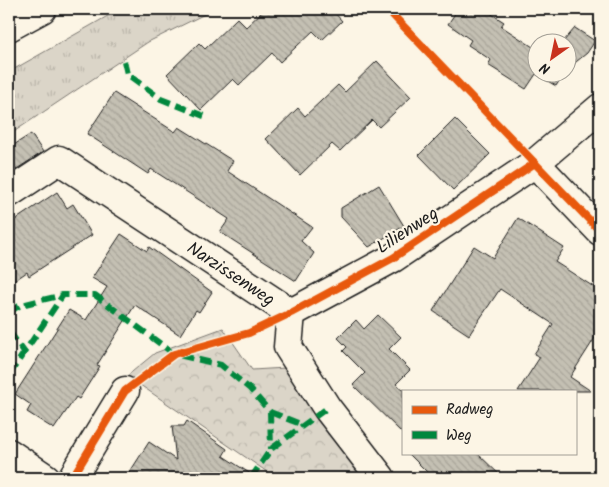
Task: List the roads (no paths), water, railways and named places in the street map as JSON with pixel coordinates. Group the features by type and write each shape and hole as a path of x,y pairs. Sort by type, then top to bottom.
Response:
{"street":[{"path":"9,27 42,9"},
{"name":"Lilienweg","path":"291,313 393,258 535,163 600,108"},
{"name":"Narzissenweg","path":"9,193 59,160 291,313 288,347 327,408 381,478"},
{"path":"535,163 600,232"},
{"path":"72,478 125,391"},
{"path":"9,453 46,478"}]}
